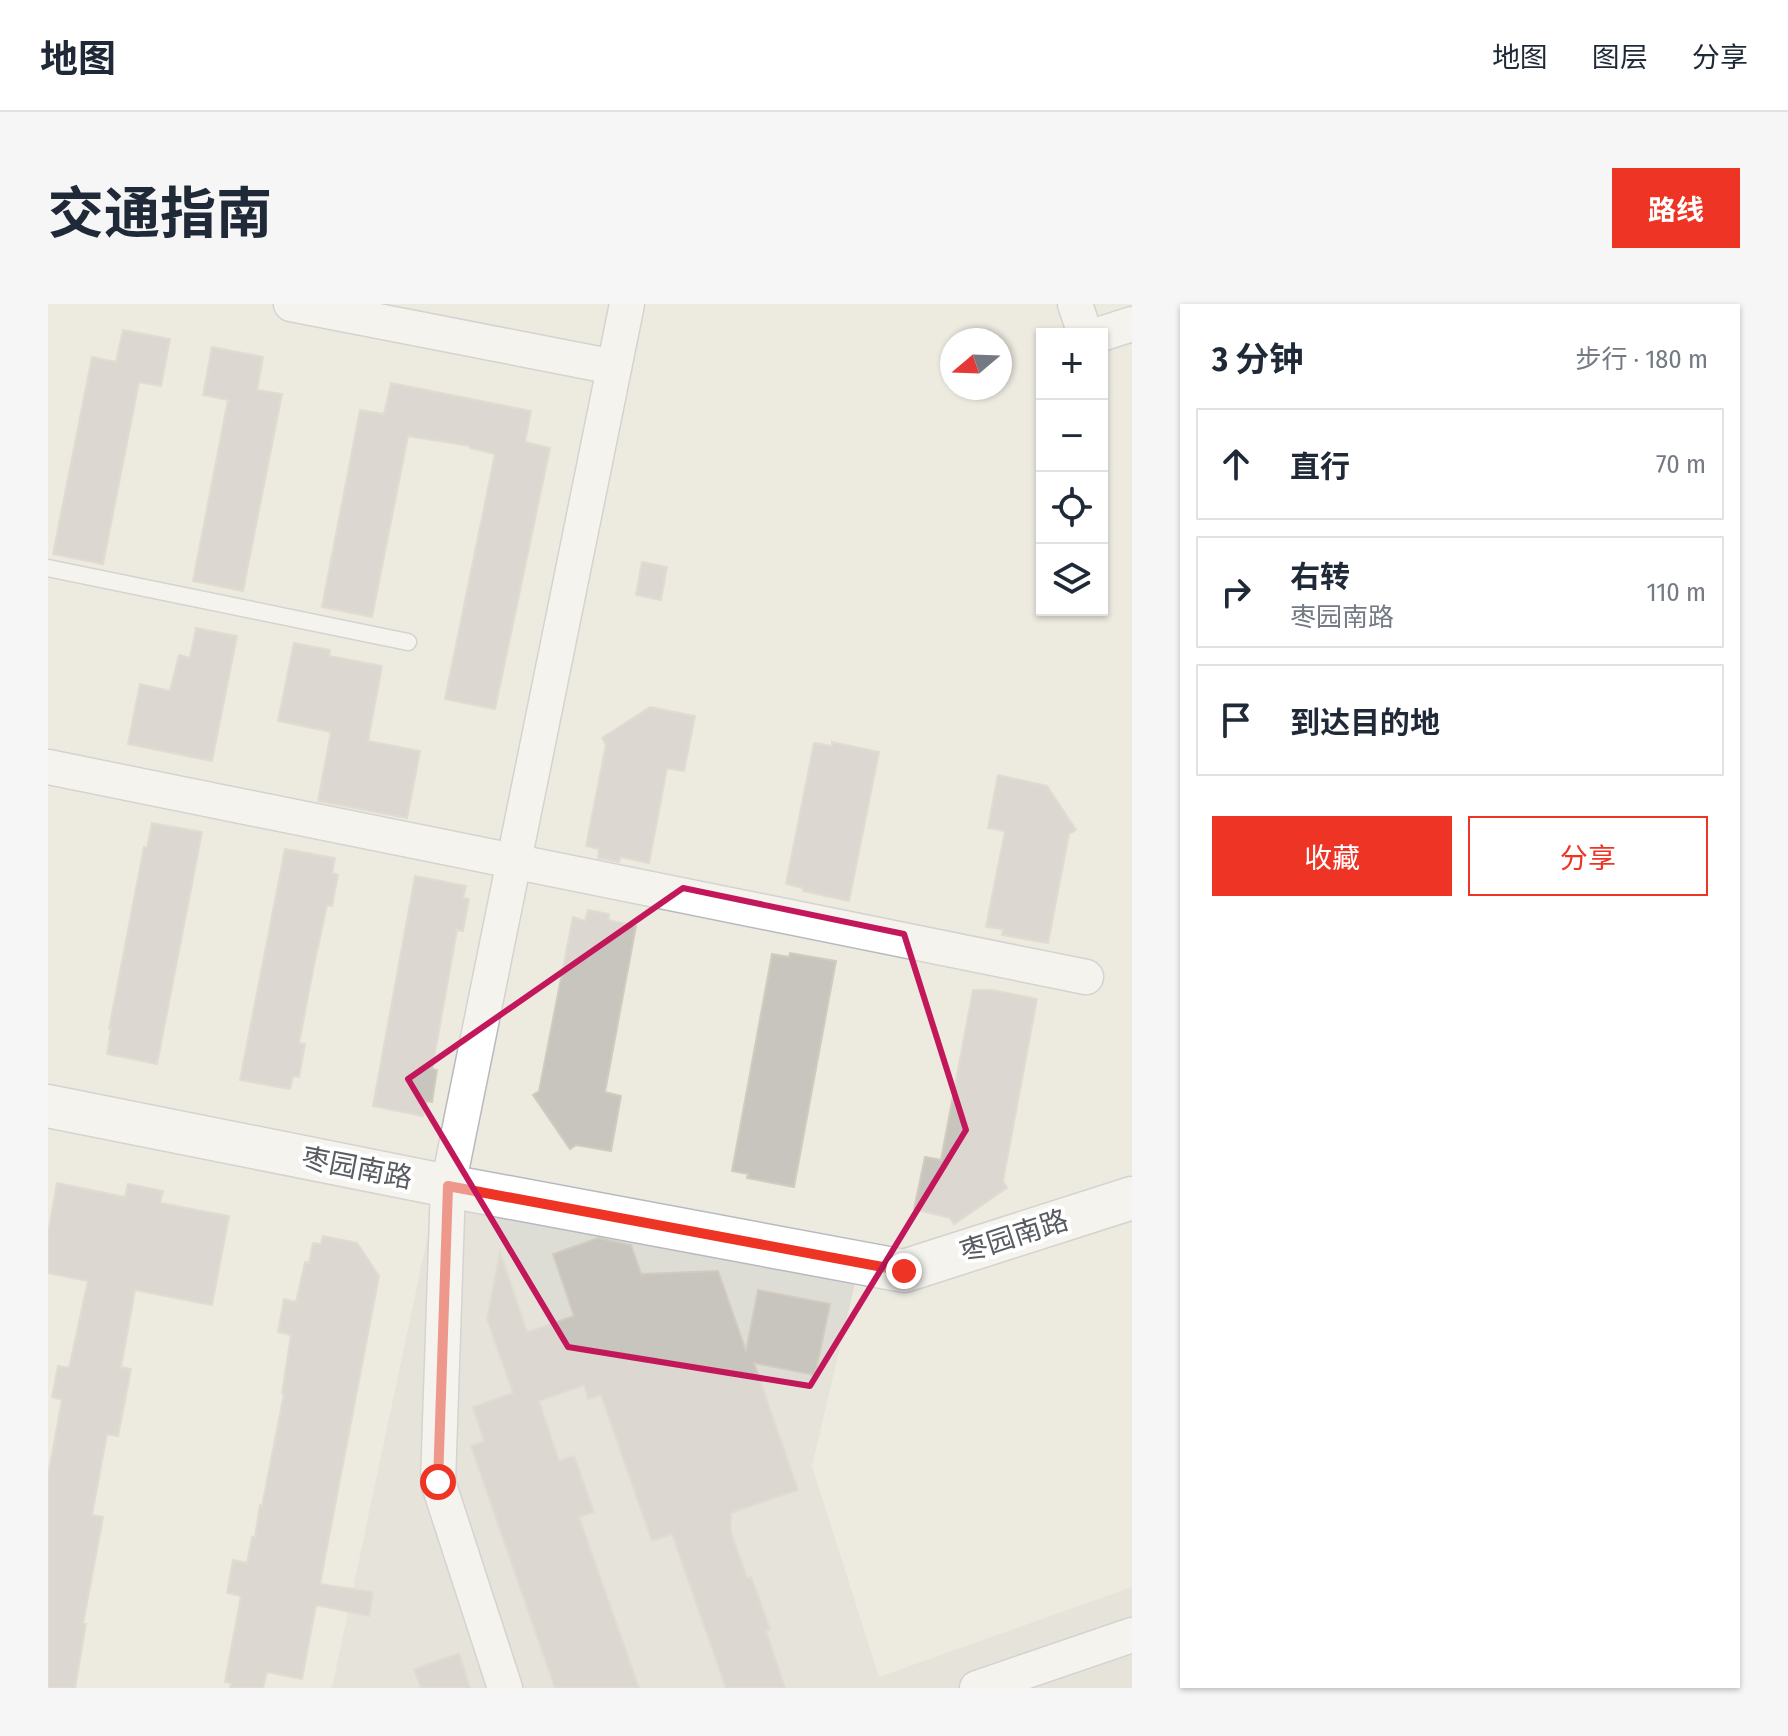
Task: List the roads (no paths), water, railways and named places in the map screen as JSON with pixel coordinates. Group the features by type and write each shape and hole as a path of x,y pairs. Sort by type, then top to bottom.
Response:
{"street":[{"path":"291,304 614,367"},
{"path":"505,1688 438,1482 448,1186 627,304"},
{"path":"1075,304 1083,328"},
{"path":"1108,332 1132,324"},
{"path":"48,767 1086,977"},
{"name":"枣园南路","path":"48,1106 448,1186 904,1271 1132,1198"},
{"path":"977,1688 1132,1635"}],"lane":[{"path":"48,568 408,642"}]}
